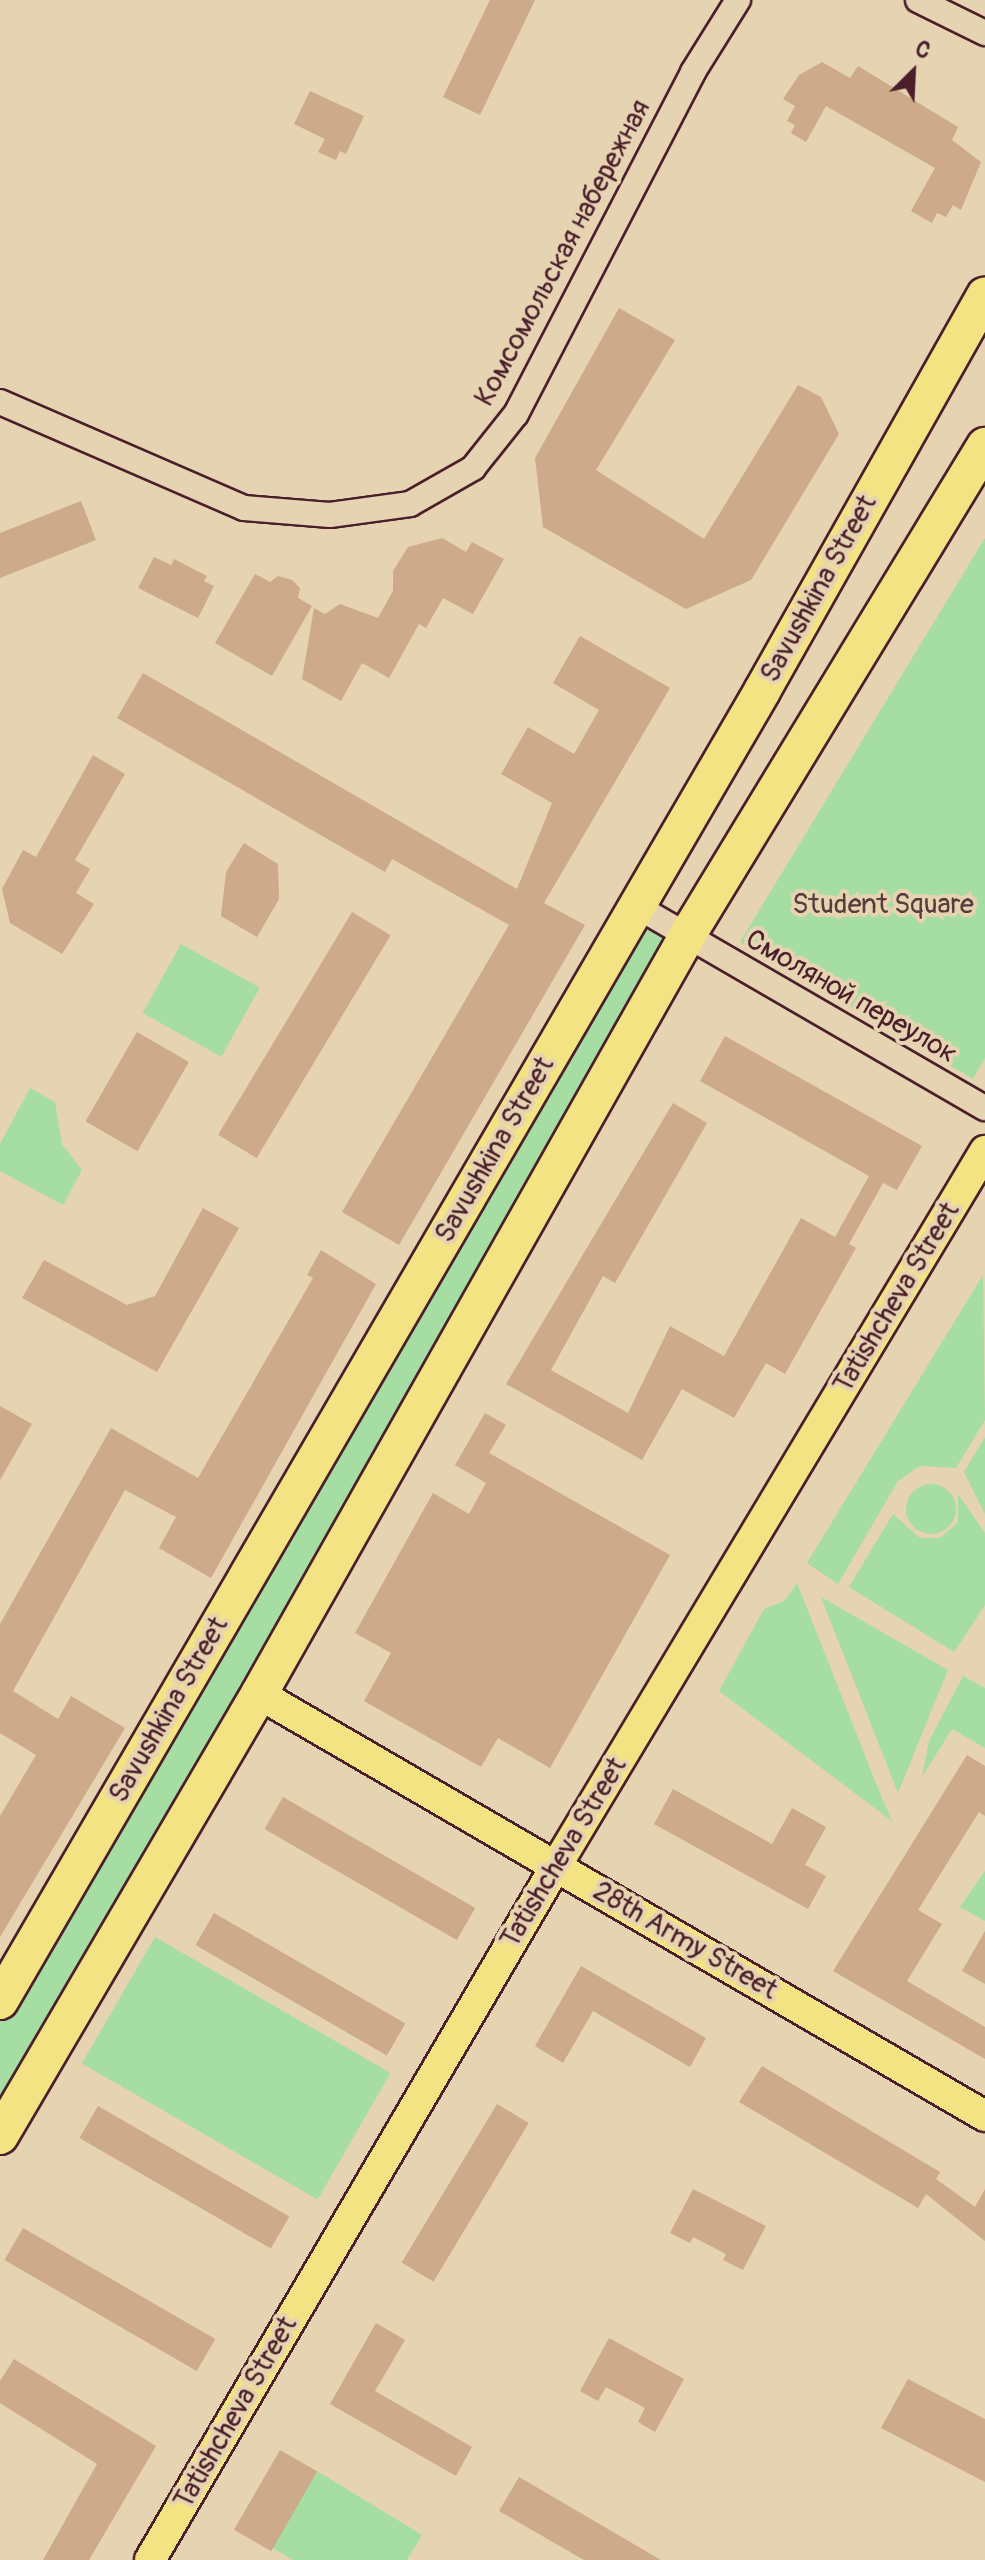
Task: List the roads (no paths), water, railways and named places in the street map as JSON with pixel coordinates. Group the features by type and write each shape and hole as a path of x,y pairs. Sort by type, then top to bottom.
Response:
{"highway":[{"name":"Savushkina Street","path":"0,2001 636,906 985,296"},
{"path":"0,2136 259,1694 687,937 985,446"}],"main road":[{"name":"Tatishcheva Street","path":"150,2560 556,1866 985,1151"},
{"name":"28th Army Street","path":"259,1694 985,2116"}],"street":[{"name":"Комсомольская набережная","path":"0,402 244,508 330,515 410,504 473,468 516,414 693,72 738,0"},
{"path":"918,0 985,33"},
{"name":"Смоляной переулок","path":"636,906 985,1108"}],"park label":[{"name":"Student Square","path":"883,905"}]}
